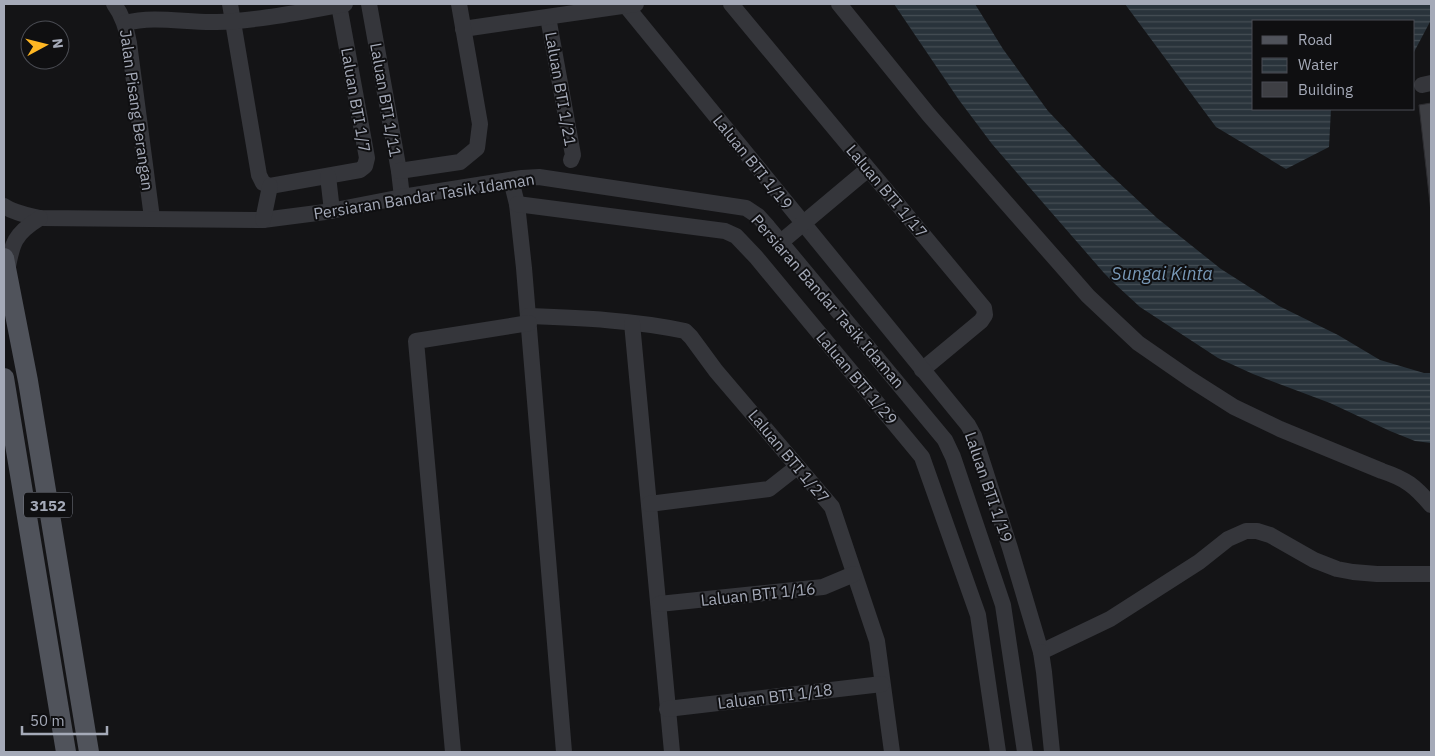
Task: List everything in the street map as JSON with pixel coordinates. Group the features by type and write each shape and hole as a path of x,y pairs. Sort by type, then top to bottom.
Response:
{"main road":[{"name":"3152","path":"6,265 28,381 89,752"},
{"name":"3152","path":"4,378 66,752"}],"street":[{"name":"Jalan Pisang Berangan","path":"114,4 125,23 129,43 152,218"},
{"path":"230,4 259,175 263,183 270,186 263,220"},
{"path":"125,23 151,19 183,22 234,21 342,4"},
{"name":"Laluan BTI 1/7","path":"270,186 360,170 365,166 367,158 342,4"},
{"name":"Laluan BTI 1/11","path":"369,4 402,197"},
{"path":"399,171 460,162 477,148 480,124 458,4"},
{"name":"Laluan BTI 1/17","path":"732,4 984,308 985,315 981,321 922,370"},
{"path":"839,4 929,116 1088,296 1138,343 1190,379 1234,406 1280,428 1398,476 1411,484 1431,505"},
{"path":"463,29 631,5"},
{"name":"Laluan BTI 1/19","path":"631,5 803,224 968,425 974,436 1041,652 1052,752"},
{"name":"Laluan BTI 1/21","path":"548,17 573,155 571,160"},
{"path":"781,242 868,169"},
{"path":"328,176 332,211"},
{"name":"Persiaran Bandar Tasik Idaman","path":"4,206 9,210 40,218 263,220 332,211 402,197 539,177 746,208 758,216 781,242 945,440 953,457 1003,605 1025,752"},
{"path":"511,180 517,204 529,320 564,752"},
{"name":"Laluan BTI 1/29","path":"517,204 725,231 736,236 756,257 922,457 978,615 998,752"},
{"path":"6,265 15,239 25,227 40,218"},
{"name":"Laluan BTI 1/27","path":"453,752 416,341 529,320 571,318 632,323 684,331 832,507 877,641 892,752"},
{"path":"632,323 672,752"},
{"path":"649,504 769,489 797,466"},
{"path":"1041,652 1110,619 1199,562 1228,539 1246,531 1257,531 1270,536 1314,560 1337,569 1376,574 1431,574"},
{"name":"Laluan BTI 1/16","path":"659,604 823,587 854,574"},
{"name":"Laluan BTI 1/18","path":"667,709 882,684"}],"water":[{"name":"Sungai Kinta","path":"894,4 975,4 1003,49 1048,111 1101,166 1157,218 1221,269 1279,306 1338,335 1380,360 1424,373 1431,373 1431,443 1415,441 1330,403 1253,374 1218,358 1140,307 1104,273 992,144 959,100"},
{"path":"1125,4 1431,4 1431,20 1415,50 1415,20 1252,20 1252,110 1331,110 1329,147 1286,169 1216,127"}],"building":[{"path":"1431,103 1431,212 1419,105"}]}
